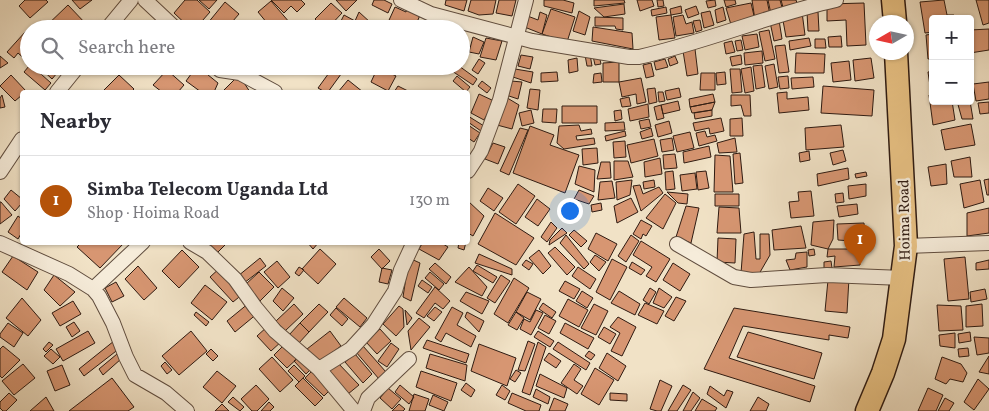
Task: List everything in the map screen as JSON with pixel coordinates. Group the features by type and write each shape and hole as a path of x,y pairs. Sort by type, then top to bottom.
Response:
{"main road":[{"path":"893,0 894,15"},
{"name":"Hoima Road","path":"867,411 883,374 894,339 906,246 896,60"}],"street":[{"path":"146,0 167,20"},
{"path":"401,0 431,14 454,20"},
{"path":"470,168 481,151 500,100 526,0"},
{"path":"470,24 517,36 629,57 640,57 836,0"},
{"path":"114,20 129,1"},
{"path":"59,90 71,75"},
{"path":"244,75 272,90"},
{"path":"0,172 20,142"},
{"path":"906,246 989,243"},
{"path":"678,244 734,277 751,280 827,275 903,278"},
{"path":"0,245 69,274 93,289 99,296 112,322 135,375 166,393 187,411"},
{"path":"93,289 140,245"},
{"path":"195,245 207,252 235,279 275,331 319,369 354,411"},
{"path":"319,369 352,349 373,324 394,291 410,245"},
{"path":"363,411 368,398 409,359"}],"building":[{"path":"25,0 46,0 48,2 30,18 19,6"},
{"path":"72,0 92,0 80,9"},
{"path":"185,0 197,0 210,12 203,20 181,20 174,13"},
{"path":"199,0 217,0 209,9"},
{"path":"271,0 301,0 305,4 297,12 291,6 284,13"},
{"path":"336,0 357,0 346,11"},
{"path":"374,0 384,0 392,4 388,13 372,5"},
{"path":"446,0 467,0 464,11 445,5"},
{"path":"471,0 496,0 493,14 479,15 468,11"},
{"path":"499,0 516,0 512,16 496,13"},
{"path":"544,0 563,0 574,3 572,13 544,6"},
{"path":"594,0 624,0 625,3 594,6"},
{"path":"637,0 652,0 654,6 640,11"},
{"path":"657,0 663,0 664,6 658,7"},
{"path":"715,0 716,6 708,8 706,1"},
{"path":"724,0 735,0 736,4 726,7"},
{"path":"752,0 767,0 770,15 755,20"},
{"path":"768,0 780,0 783,11 771,14"},
{"path":"781,0 796,0 798,6 784,11"},
{"path":"944,0 947,15 929,15 929,32 925,33 920,2"},
{"path":"976,0 989,0 989,23 983,25"},
{"path":"271,1 287,20 265,20 258,12"},
{"path":"225,2 239,14 234,20 210,20"},
{"path":"331,3 342,13 335,20 315,19"},
{"path":"751,3 755,20 732,28 726,8"},
{"path":"864,3 866,45 847,46 846,20 827,21 827,4"},
{"path":"624,4 625,14 604,17 594,8"},
{"path":"68,5 82,20 52,20"},
{"path":"681,6 682,13 671,15 670,9"},
{"path":"696,6 699,14 688,18 685,10"},
{"path":"395,7 406,12 408,7 421,13 418,20 389,20"},
{"path":"666,7 667,13 652,16 651,10"},
{"path":"723,7 726,20 717,23 715,10"},
{"path":"551,9 575,17 567,42 542,34"},
{"path":"579,11 590,17 585,35 573,31"},
{"path":"710,11 714,25 704,28 701,13"},
{"path":"359,12 368,20 355,20"},
{"path":"540,12 547,15 542,34 522,26 525,15 538,20"},
{"path":"802,12 805,35 786,37 782,15"},
{"path":"807,12 818,12 819,31 808,31"},
{"path":"344,15 353,20 342,20"},
{"path":"671,15 675,38 659,40 656,17"},
{"path":"683,15 686,24 692,22 694,33 676,36 673,17"},
{"path":"595,17 623,18 623,30 616,29 615,26 595,26"},
{"path":"700,20 702,30 696,32 693,21"},
{"path":"779,20 782,39 774,41 770,22"},
{"path":"593,27 632,33 633,49 592,41"},
{"path":"989,29 989,50 974,52 974,30"},
{"path":"769,30 775,59 765,61 759,32"},
{"path":"757,34 759,47 745,50 742,36"},
{"path":"926,35 929,35 928,59"},
{"path":"841,36 842,47 829,47 828,37"},
{"path":"473,37 484,42 479,54 470,52"},
{"path":"20,38 20,55 18,53 14,58 7,52"},
{"path":"486,38 502,41 496,60 480,57"},
{"path":"809,38 811,46 790,50 789,41"},
{"path":"815,39 825,39 826,48 815,48"},
{"path":"741,40 743,50 737,51 735,41"},
{"path":"732,41 735,52 726,54 724,43"},
{"path":"785,45 789,72 779,73 775,46"},
{"path":"695,49 698,74 687,76 683,51"},
{"path":"762,51 763,63 745,65 744,53"},
{"path":"796,53 825,54 824,73 795,73"},
{"path":"590,54 592,66 587,66 585,55"},
{"path":"521,55 533,57 530,69 518,66"},
{"path":"599,55 601,64 595,65 593,56"},
{"path":"741,55 742,64 732,66 730,57"},
{"path":"0,56 8,63 0,68"},
{"path":"675,56 678,63 670,66 668,59"},
{"path":"577,58 578,71 569,73 568,60"},
{"path":"869,58 871,60 874,78 855,81 853,60"},
{"path":"479,59 485,63 478,74 472,70"},
{"path":"665,59 668,67 656,70 654,62"},
{"path":"849,61 851,80 833,82 831,63"},
{"path":"619,62 619,82 603,82 603,63"},
{"path":"651,63 654,76 646,78 643,65"},
{"path":"774,64 778,87 769,89 765,66"},
{"path":"762,65 765,87 756,89 753,66"},
{"path":"751,67 754,91 745,93 741,69"},
{"path":"515,69 533,72 531,83 513,77"},
{"path":"730,69 740,69 742,92 732,93"},
{"path":"557,72 558,81 541,82 541,73"},
{"path":"725,72 726,84 717,85 716,73"},
{"path":"601,73 602,82 593,83 594,74"},
{"path":"701,73 715,73 715,90 700,90"},
{"path":"470,74 477,79 473,85 458,75"},
{"path":"11,75 25,90 20,90 20,97 15,101 0,86"},
{"path":"28,75 42,75 51,83 45,90"},
{"path":"119,75 134,89 133,90 104,90"},
{"path":"162,75 173,75 184,85 180,90 159,90 153,85"},
{"path":"190,75 208,75 218,83 215,90 198,90 186,81"},
{"path":"239,75 249,90 224,90"},
{"path":"327,75 340,75 329,90 318,88"},
{"path":"374,75 396,76 389,90 371,82"},
{"path":"457,76 470,87 468,90 464,90 453,81"},
{"path":"788,76 789,88 780,89 778,77"},
{"path":"813,77 814,87 792,89 791,78"},
{"path":"641,78 646,102 637,104 636,94 622,97 619,82"},
{"path":"348,80 360,90 340,90"},
{"path":"482,81 491,88 487,93 478,86"},
{"path":"511,81 522,82 518,99 506,95"},
{"path":"989,82 989,99 976,101 974,84"},
{"path":"398,86 406,90 395,90"},
{"path":"823,86 874,90 872,116 821,113"},
{"path":"655,88 657,102 649,104 647,89"},
{"path":"679,88 681,97 667,100 665,91"},
{"path":"530,89 540,90 538,110 527,108"},
{"path":"658,92 663,92 665,101 659,102"},
{"path":"787,92 787,99 808,97 809,110 779,113 777,93"},
{"path":"479,94 494,101 484,120 471,113"},
{"path":"713,94 715,102 690,107 689,99"},
{"path":"2,95 5,107 0,108 0,98"},
{"path":"731,95 750,95 751,116 744,116 741,105 731,106"},
{"path":"504,96 519,105 512,129 497,125"},
{"path":"629,97 631,106 622,107 620,99"},
{"path":"678,101 680,110 663,114 661,105"},
{"path":"715,102 712,110 692,113 690,107"},
{"path":"989,102 989,113 980,114 978,103"},
{"path":"648,104 649,117 630,121 628,109"},
{"path":"661,105 664,118 657,120 654,107"},
{"path":"930,105 953,105 955,120 933,125"},
{"path":"958,105 971,105 973,119 962,119"},
{"path":"562,106 597,106 597,123 562,123"},
{"path":"543,109 557,109 556,123 542,122"},
{"path":"531,110 534,123 522,126 519,113"},
{"path":"621,110 622,119 615,121 614,111"},
{"path":"712,110 712,116 695,119 694,113"},
{"path":"470,117 484,126 481,131 470,123"},
{"path":"721,118 724,131 710,134 709,128 695,131 693,123"},
{"path":"742,118 743,136 730,136 730,119"},
{"path":"649,119 651,127 641,129 639,121"},
{"path":"669,121 672,133 658,137 655,125"},
{"path":"624,122 625,130 605,131 605,123"},
{"path":"971,124 975,145 945,150 941,130"},
{"path":"579,125 581,131 591,129 592,134 576,136 577,140 594,138 595,144 564,149 557,143 559,126"},
{"path":"841,125 844,147 806,150 805,128"},
{"path":"470,126 480,133 474,142 470,139"},
{"path":"530,126 554,135 550,145 579,155 565,193 513,173"},
{"path":"520,128 528,130 509,175 500,171"},
{"path":"651,128 653,136 642,139 640,132"},
{"path":"625,131 626,136 606,141 605,136"},
{"path":"705,131 707,137 715,135 717,141 699,146 696,133"},
{"path":"690,132 694,148 677,152 673,136"},
{"path":"672,138 674,150 662,152 660,140"},
{"path":"735,138 737,152 719,153 717,143"},
{"path":"654,139 658,156 631,163 627,145"},
{"path":"625,141 626,157 614,158 613,142"},
{"path":"493,143 505,147 498,164 485,159"},
{"path":"709,146 711,157 684,163 683,152"},
{"path":"597,148 598,163 583,165 582,149"},
{"path":"843,150 846,161 833,165 830,153"},
{"path":"809,151 810,160 800,162 799,153"},
{"path":"740,153 743,183 735,184 733,154"},
{"path":"675,154 677,168 664,169 663,155"},
{"path":"715,155 730,156 733,192 714,192"},
{"path":"970,157 972,177 954,177 951,161"},
{"path":"660,158 662,174 645,177 644,162"},
{"path":"614,161 628,161 633,177 614,180"},
{"path":"601,162 610,162 611,178 597,179"},
{"path":"946,164 947,184 931,186 928,167"},
{"path":"579,166 595,170 594,192 575,184"},
{"path":"848,168 849,179 818,186 817,174"},
{"path":"673,171 675,189 666,190 665,172"},
{"path":"706,171 709,188 698,190 696,172"},
{"path":"866,172 867,176 856,178 855,174"},
{"path":"695,173 697,189 682,191 680,175"},
{"path":"989,179 989,195 987,195 984,180"},
{"path":"632,180 630,195 617,200 616,182"},
{"path":"654,180 655,187 644,189 643,182"},
{"path":"980,180 984,202 964,208 960,184"},
{"path":"612,181 615,198 598,200 600,182"},
{"path":"518,184 535,196 516,224 499,212"},
{"path":"866,184 866,196 849,199 848,186"},
{"path":"640,185 643,194 659,187 663,193 641,211 633,186"},
{"path":"488,188 503,198 494,211 480,201"},
{"path":"11,190 20,197 20,205 15,211 4,199"},
{"path":"579,190 594,196 589,204 574,199"},
{"path":"811,191 814,216 791,218 789,202 799,201 798,192"},
{"path":"667,192 688,194 687,204 678,203"},
{"path":"843,193 844,202 836,203 835,194"},
{"path":"665,194 676,203 663,229 646,218"},
{"path":"715,194 739,194 739,206 715,206"},
{"path":"631,198 638,212 617,223 614,206"},
{"path":"537,199 550,209 538,226 525,217"},
{"path":"0,202 12,215 0,224"},
{"path":"470,203 484,216 473,236 470,234"},
{"path":"601,203 602,210 592,212 591,205"},
{"path":"857,204 858,214 839,217 837,206"},
{"path":"686,206 699,208 691,243 676,237"},
{"path":"719,207 739,208 741,233 717,233"},
{"path":"989,208 989,233 967,236 967,213"},
{"path":"495,213 534,238 516,265 478,244"},
{"path":"18,216 20,218 20,236 18,239 8,232"},
{"path":"641,220 652,226 646,236 643,234 641,239 633,234"},
{"path":"834,220 833,239 828,249 811,245 813,222"},
{"path":"551,222 557,228 547,242 541,237"},
{"path":"864,223 865,242 838,240 837,224"},
{"path":"801,226 806,248 774,250 772,230"},
{"path":"562,228 567,233 549,245 550,240"},
{"path":"574,230 587,241 581,247 569,235"},
{"path":"754,232 756,259 760,259 760,234 769,234 770,255 759,274 741,273 744,234"},
{"path":"596,233 617,244 608,261 588,249"},
{"path":"566,235 589,264 584,269 560,243"},
{"path":"631,235 639,241 626,262 618,256"},
{"path":"718,238 736,239 735,263 717,262"},
{"path":"641,241 670,259 656,282 646,276 652,267 633,255"},
{"path":"79,245 122,245 100,268 77,247"},
{"path":"209,245 225,245 216,254"},
{"path":"421,245 445,245 448,247 439,260 419,249"},
{"path":"458,245 465,245 464,250 458,248"},
{"path":"555,247 575,267 567,275 548,253"},
{"path":"320,249 336,264 318,284 302,269"},
{"path":"379,249 390,261 382,269 371,257"},
{"path":"814,249 815,255 809,256 808,250"},
{"path":"828,249 859,249 860,265 834,267 835,256 827,257"},
{"path":"182,250 199,267 179,288 162,271"},
{"path":"539,250 551,266 543,274 529,258"},
{"path":"807,252 807,267 790,270 786,260 795,259 796,253"},
{"path":"479,254 512,269 512,275 475,263"},
{"path":"595,255 606,262 599,271 590,262"},
{"path":"13,256 38,272 27,290 2,272"},
{"path":"965,257 969,299 948,301 944,259"},
{"path":"260,258 266,266 244,283 238,276"},
{"path":"409,258 420,263 411,301 403,297"},
{"path":"612,259 627,267 610,300 596,292"},
{"path":"526,260 533,264 529,270 522,265"},
{"path":"989,260 989,269 976,270 976,263"},
{"path":"277,261 290,277 278,288 264,272"},
{"path":"831,261 832,268 824,268 824,262"},
{"path":"632,262 645,270 641,275 629,268"},
{"path":"435,263 451,277 446,284 429,269"},
{"path":"673,263 690,274 680,291 663,280"},
{"path":"477,265 497,277 493,283 473,271"},
{"path":"138,266 157,288 144,300 125,279"},
{"path":"221,267 244,293 233,302 210,277"},
{"path":"299,267 304,270 299,276 295,273"},
{"path":"469,267 487,287 482,296 455,282"},
{"path":"578,267 596,279 590,289 572,276"},
{"path":"382,268 392,270 388,284 379,282"},
{"path":"259,272 274,287 260,301 245,285"},
{"path":"430,272 444,284 439,290 425,278"},
{"path":"54,275 75,292 60,306 44,290"},
{"path":"501,275 510,281 495,303 487,298"},
{"path":"514,278 529,288 508,323 494,314"},
{"path":"849,278 847,313 825,311 828,280"},
{"path":"422,280 432,287 428,293 418,286"},
{"path":"565,281 580,289 574,299 559,291"},
{"path":"116,282 124,296 112,302 105,288"},
{"path":"205,285 227,302 212,320 191,303"},
{"path":"435,287 450,301 443,309 435,303 424,318 416,313"},
{"path":"282,288 294,298 283,311 273,301"},
{"path":"650,288 656,292 649,304 643,300"},
{"path":"659,288 672,297 664,308 653,303"},
{"path":"985,289 987,299 971,302 970,292"},
{"path":"582,291 593,298 587,308 576,301"},
{"path":"619,291 640,304 635,315 611,303"},
{"path":"466,292 489,301 482,314 460,301"},
{"path":"527,292 541,299 530,320 516,312"},
{"path":"676,297 686,301 674,321 665,316"},
{"path":"22,298 41,320 28,336 6,318"},
{"path":"344,298 367,318 360,327 336,307"},
{"path":"568,299 588,310 579,327 559,316"},
{"path":"73,301 81,314 60,326 52,313"},
{"path":"249,303 258,313 235,332 227,321"},
{"path":"543,303 556,312 552,318 539,309"},
{"path":"645,303 664,311 657,324 638,315"},
{"path":"294,304 303,314 285,331 276,321"},
{"path":"319,304 328,312 309,332 300,323"},
{"path":"594,304 608,311 596,335 581,328"},
{"path":"982,304 983,326 966,327 966,306"},
{"path":"937,305 961,306 963,330 939,331"},
{"path":"399,306 403,309 404,327 396,336 383,324"},
{"path":"435,307 442,312 434,321 427,316"},
{"path":"452,307 463,313 457,325 476,336 471,347 446,333 441,342 435,338"},
{"path":"336,308 348,319 342,326 330,315"},
{"path":"734,308 850,327 848,338 829,335 829,340 743,326 729,358 815,386 810,402 704,369"},
{"path":"405,310 412,318 407,325"},
{"path":"536,310 543,313 531,335 520,329 524,319 530,322"},
{"path":"196,312 209,322 206,326 194,315"},
{"path":"467,312 484,321 479,332 465,317"},
{"path":"516,312 524,318 517,330 508,325"},
{"path":"545,315 556,321 549,334 538,328"},
{"path":"618,317 636,327 622,356 611,351 620,333 610,327"},
{"path":"419,318 430,327 411,350 408,331"},
{"path":"74,322 80,331 72,337 66,327"},
{"path":"8,323 23,333 14,347 0,337"},
{"path":"300,323 309,332 298,344 289,335"},
{"path":"565,323 594,338 588,349 560,333"},
{"path":"268,326 282,341 271,351 257,336"},
{"path":"604,327 616,334 610,344 598,337"},
{"path":"380,329 391,341 377,354 366,342"},
{"path":"88,331 95,343 63,361 56,349"},
{"path":"191,331 207,351 179,375 162,356"},
{"path":"330,331 341,346 318,363 307,349"},
{"path":"538,331 554,341 550,347 534,337"},
{"path":"748,332 822,353 814,379 737,357"},
{"path":"970,332 971,341 959,343 958,334"},
{"path":"955,333 955,348 940,346 939,335"},
{"path":"974,337 989,338 989,353 977,355"},
{"path":"427,340 469,354 466,363 423,348"},
{"path":"114,341 120,348 84,376 79,369"},
{"path":"528,341 535,344 525,371 518,370"},
{"path":"49,342 53,345 46,352 43,349"},
{"path":"538,342 546,347 530,395 522,392"},
{"path":"558,342 590,363 586,370 553,349"},
{"path":"286,343 300,356 287,368 274,355"},
{"path":"391,343 399,349 387,367 378,361"},
{"path":"479,344 516,358 507,386 471,371"},
{"path":"3,346 20,360 2,378 0,376 0,349"},
{"path":"363,346 386,372 379,379 356,352"},
{"path":"968,348 969,356 959,357 958,349"},
{"path":"51,349 60,357 53,364 44,356"},
{"path":"211,349 218,356 213,361 206,354"},
{"path":"589,351 595,355 591,360 585,356"},
{"path":"549,353 561,361 556,368 544,360"},
{"path":"607,353 626,366 618,381 599,368"},
{"path":"117,354 121,359 103,375 99,369"},
{"path":"355,354 372,374 363,383 345,362"},
{"path":"430,354 467,365 465,381 426,368"},
{"path":"301,355 313,367 306,374 294,361"},
{"path":"989,356 989,374 979,372"},
{"path":"272,357 293,380 280,392 259,369"},
{"path":"942,357 961,364 967,373 963,382 950,379 946,384 935,379"},
{"path":"165,362 172,370 167,374 161,366"},
{"path":"337,362 359,385 348,394 327,371"},
{"path":"23,364 35,378 14,395 2,381"},
{"path":"574,364 581,369 574,380 583,386 577,394 561,383"},
{"path":"62,365 70,385 55,391 47,371"},
{"path":"294,365 305,376 299,382 288,371"},
{"path":"595,368 614,380 599,405 581,394"},
{"path":"314,369 332,388 324,396 305,378"},
{"path":"516,370 521,373 515,382 510,379"},
{"path":"217,371 236,386 222,403 203,387"},
{"path":"421,371 457,383 451,401 416,387"},
{"path":"540,374 567,388 564,398 536,386"},
{"path":"112,378 134,407 128,411 69,411"},
{"path":"303,378 323,398 315,406 295,386"},
{"path":"978,379 989,389 974,410 964,402"},
{"path":"660,380 672,386 661,411 657,411 650,409"},
{"path":"466,383 475,390 471,397 461,390"},
{"path":"256,385 269,399 257,411 252,411 241,399"},
{"path":"400,385 414,397 409,404 395,392"},
{"path":"502,385 510,391 505,400 496,395"},
{"path":"683,385 691,390 677,411 668,411"},
{"path":"710,386 724,396 727,390 733,392 726,408 707,394"},
{"path":"388,388 401,399 392,409 380,398"},
{"path":"928,388 943,395 936,411 918,411"},
{"path":"536,389 550,397 548,404 533,397"},
{"path":"693,392 700,398 691,411 683,411"},
{"path":"9,393 17,400 6,411 3,411 0,408 0,402"},
{"path":"512,393 541,405 539,411 526,411 508,403"},
{"path":"610,393 627,394 627,401 610,400"},
{"path":"414,394 429,399 425,411 409,411"},
{"path":"433,395 448,402 444,411 429,405"},
{"path":"46,397 54,411 30,411"},
{"path":"233,397 244,407 240,411 228,402"},
{"path":"758,397 769,404 766,411 750,411"},
{"path":"554,398 568,404 565,411 549,411"},
{"path":"945,398 954,403 949,411 938,411"},
{"path":"702,399 717,408 715,411 695,411"},
{"path":"269,402 274,407 270,411 261,411"},
{"path":"222,404 229,411 215,411"},
{"path":"399,404 405,409 403,411 392,411"}],"place":[{"name":"Simba Telecom Uganda Ltd","path":"860,265"}]}
